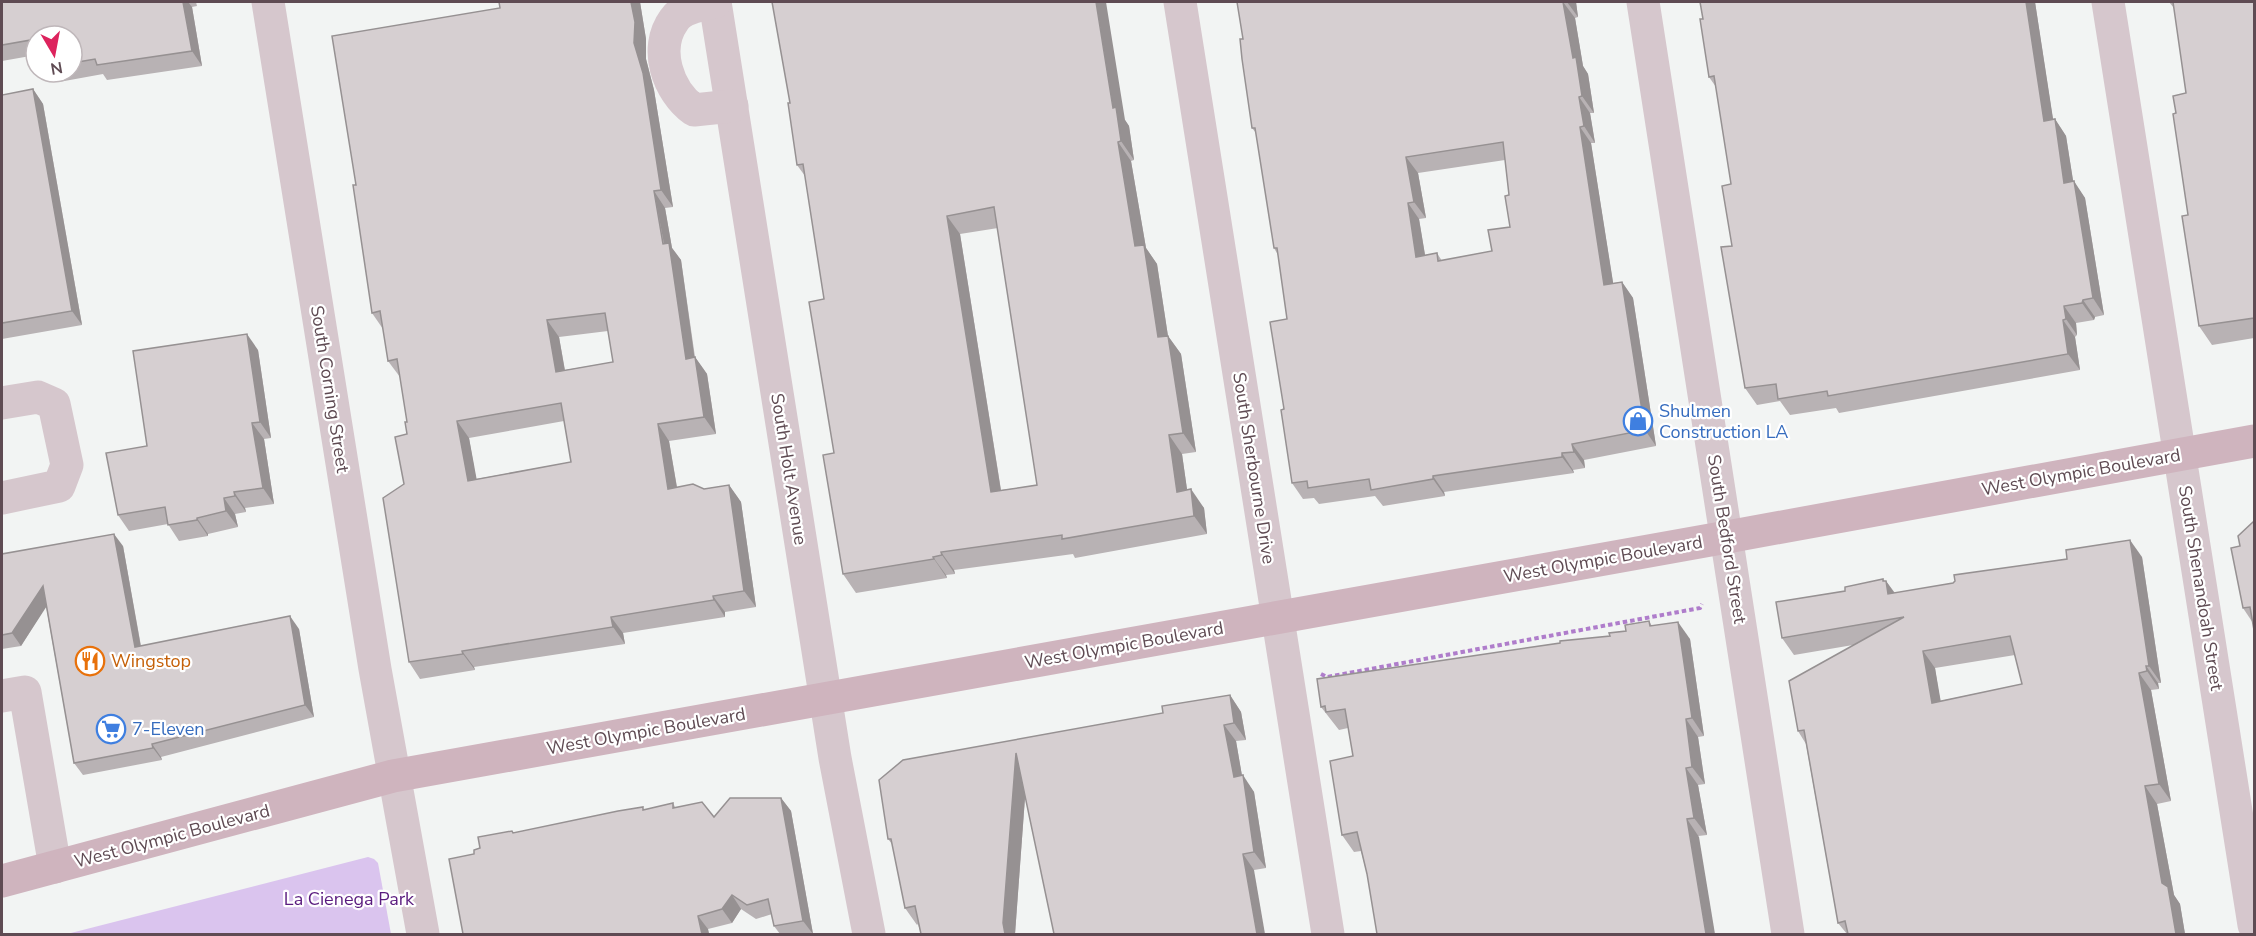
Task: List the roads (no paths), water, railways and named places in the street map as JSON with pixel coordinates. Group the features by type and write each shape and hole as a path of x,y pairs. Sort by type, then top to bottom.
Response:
{"main road":[{"name":"West Olympic Boulevard","path":"2,881 393,776 2254,441"}],"street":[{"name":"South Corning Street","path":"268,2 393,776 423,934"},
{"name":"South Holt Avenue","path":"716,2 825,698 869,934"},
{"path":"716,2 689,9 674,19 666,40 664,58 668,78 682,101 694,110 732,106"},
{"name":"South Sherbourne Drive","path":"1180,2 1328,934"},
{"name":"South Bedford Street","path":"1644,2 1788,934"},
{"name":"South Shenandoah Street","path":"2108,2 2254,925"},
{"path":"2,403 38,397 54,404 67,465 59,486 2,498"},
{"path":"2,696 25,692 55,867"}],"place":[{"name":"Shulmen Construction LA","path":"1638,421"},
{"name":"Wingstop","path":"90,661"},
{"name":"7-Eleven","path":"111,729"}],"park label":[{"name":"La Cienega Park","path":"349,899"}]}
